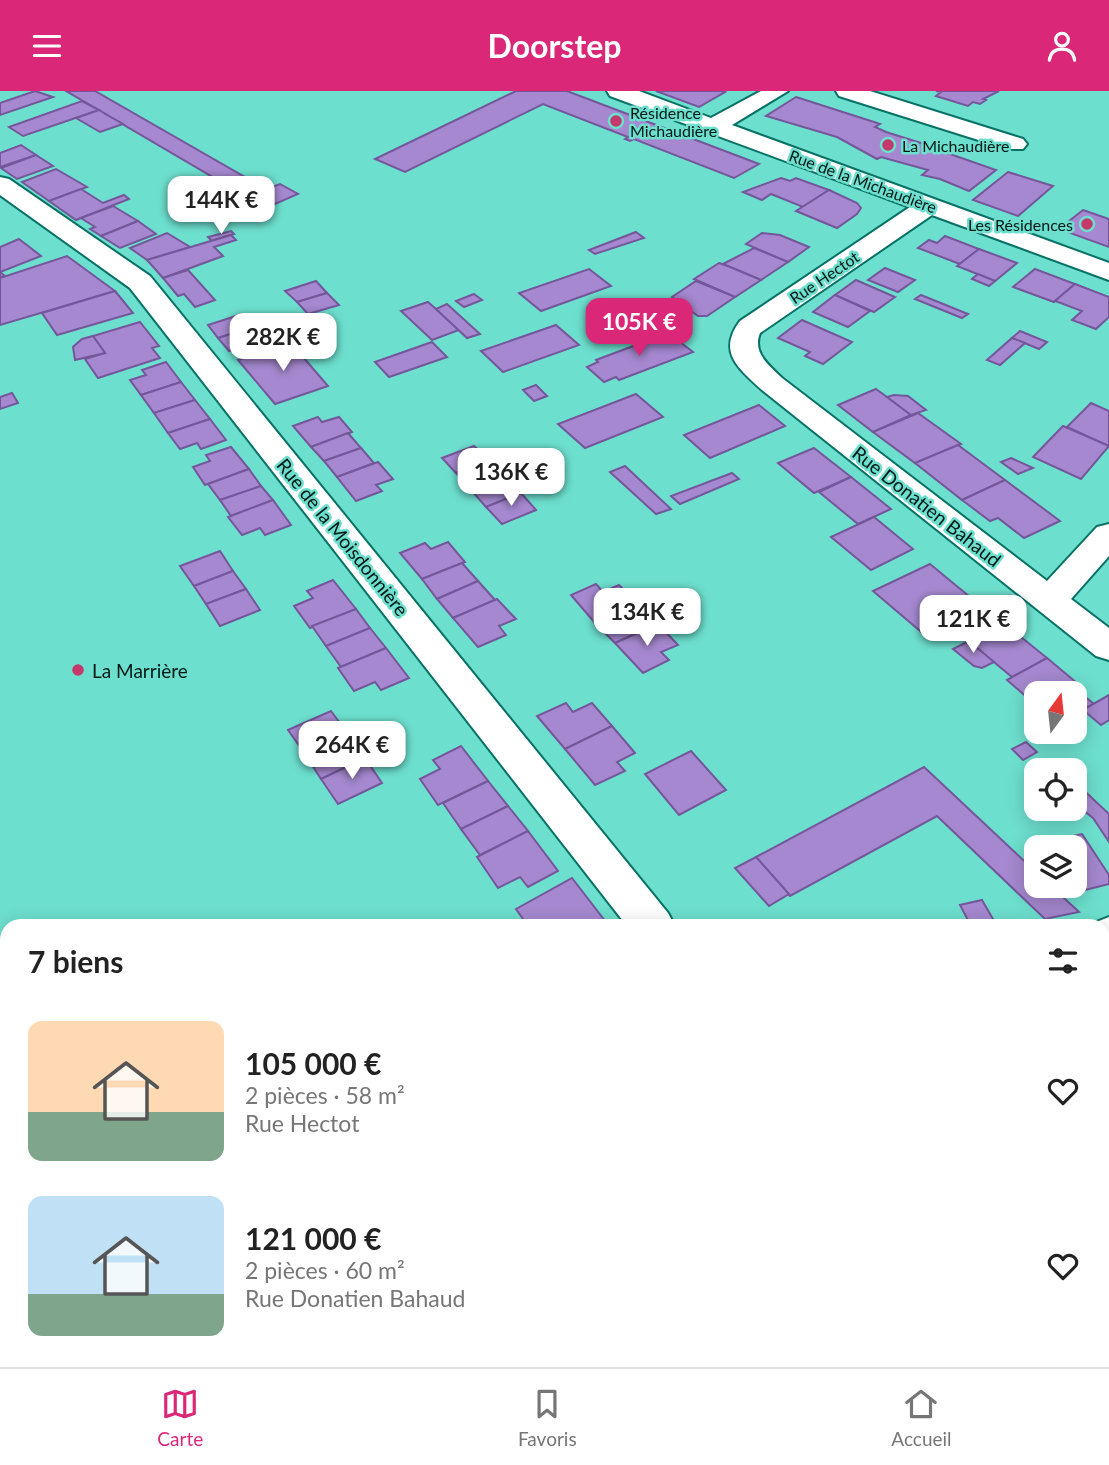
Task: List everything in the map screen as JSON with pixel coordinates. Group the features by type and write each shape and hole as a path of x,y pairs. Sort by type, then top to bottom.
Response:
{"street":[{"name":"Rue de la Michaudière","path":"618,91 1109,272"},
{"path":"713,126 777,91"},
{"path":"847,91 1015,144"},
{"name":"Rue de la Moisdonnière","path":"0,184 140,282 647,919"},
{"name":"Rue Hectot","path":"748,361 742,344 750,327 929,206"},
{"name":"Rue Donatien Bahaud","path":"748,361 772,384 1109,647"},
{"path":"1049,601 1109,535"}],"building":[{"path":"35,91 53,97 0,115 0,103"},
{"path":"66,91 95,91 257,184 240,193"},
{"name":"Résidence Michaudière","path":"516,91 567,91 759,164 734,178 634,139 630,141 625,139 628,137 543,104 405,172 375,159"},
{"path":"656,91 721,91 725,92 699,107"},
{"path":"936,91 999,91 983,99 986,100 980,104 973,102 968,106 936,96 941,92"},
{"name":"La Michaudière","path":"796,97 880,124 875,127 996,170 969,191 922,175 928,170 881,157 877,159 837,137 766,116"},
{"path":"82,101 99,110 23,136 9,127"},
{"path":"99,110 123,124 100,132 76,118"},
{"path":"21,145 36,155 0,167 0,153"},
{"path":"36,155 53,166 17,179 1,168"},
{"path":"56,169 87,187 49,201 22,182"},
{"path":"1008,172 1053,186 1018,216 973,200"},
{"path":"781,178 790,181 796,178 829,190 803,207 771,194 762,200 743,192"},
{"path":"257,184 267,189 280,184 298,194 266,208 240,193"},
{"path":"81,189 103,203 124,195 129,199 76,220 49,201"},
{"path":"829,190 857,203 861,208 857,214 837,228 796,211"},
{"path":"113,206 138,221 101,236 90,229 95,227 81,218"},
{"name":"Les Résidences","path":"1083,210 1109,219 1109,247 1059,229"},
{"path":"138,221 156,234 120,248 101,236"},
{"path":"231,231 234,234 212,241 208,237"},
{"path":"636,232 644,238 595,254 589,250"},
{"path":"167,233 190,247 147,260 130,248"},
{"path":"762,233 780,235 809,247 788,262 746,244"},
{"path":"231,235 236,240 214,247 223,256 163,278 147,260"},
{"path":"945,236 979,249 960,264 918,248 929,240 937,243"},
{"path":"19,239 41,256 0,272 0,247"},
{"path":"754,248 788,262 761,280 723,264"},
{"path":"979,249 1017,263 995,281 957,266"},
{"path":"67,256 115,291 0,325 0,278"},
{"path":"719,263 761,280 735,297 694,279"},
{"path":"885,268 915,280 898,292 868,280"},
{"path":"589,269 611,286 541,311 519,293"},
{"path":"1035,269 1075,284 1054,302 1013,287"},
{"path":"188,270 215,300 195,307 184,294 178,296 163,278"},
{"path":"978,274 995,281 989,286 972,279"},
{"path":"856,280 895,297 874,312 835,295"},
{"path":"316,281 327,293 297,302 285,291"},
{"path":"696,281 735,297 707,316 698,316 672,297"},
{"path":"1075,284 1109,297 1109,317 1096,329 1072,320 1082,311 1055,301"},
{"path":"115,291 133,313 57,335 42,313"},
{"path":"327,293 339,305 308,314 297,302"},
{"path":"474,294 482,300 464,307 456,301"},
{"path":"835,295 870,311 848,327 813,312"},
{"path":"921,295 968,314 962,318 915,299"},
{"path":"428,302 459,330 432,340 401,311"},
{"path":"447,304 480,334 467,338 436,309"},
{"path":"242,314 253,327 218,338 208,325"},
{"path":"802,320 852,342 823,364 805,356 810,352 778,338"},
{"path":"140,322 159,346 152,348 160,358 98,378 85,359 105,353 93,336"},
{"path":"556,325 579,345 503,372 481,351"},
{"path":"253,327 264,340 229,351 218,338"},
{"path":"1020,331 1047,342 1039,349 1012,338"},
{"path":"668,333 693,352 619,380 616,377 604,382 587,367 598,362 596,360"},
{"path":"93,336 105,353 75,360 73,347 82,339"},
{"path":"1012,338 1025,343 1000,365 987,360"},
{"path":"432,342 447,357 389,377 375,362"},
{"path":"291,343 328,386 275,404 238,360"},
{"path":"166,362 181,382 141,395 130,380 146,375 142,370"},
{"path":"181,382 195,400 154,413 141,395"},
{"path":"536,385 547,396 534,401 523,390"},
{"path":"876,389 911,415 873,432 838,405"},
{"path":"12,393 18,403 0,409 0,397"},
{"path":"636,394 663,417 585,448 558,424"},
{"path":"908,396 926,410 911,415 887,397"},
{"path":"195,400 210,419 168,433 154,413"},
{"path":"1091,403 1109,411 1109,446 1067,427"},
{"path":"759,405 785,426 710,458 684,435"},
{"path":"918,413 961,444 915,463 873,432"},
{"path":"318,417 322,422 339,417 352,432 311,447 293,426"},
{"path":"210,419 226,440 201,449 197,443 180,449 168,433"},
{"path":"1063,426 1109,446 1081,479 1033,457"},
{"path":"348,433 361,448 324,461 311,447"},
{"path":"958,445 1005,480 962,500 915,463"},
{"path":"474,446 489,460 456,473 442,458"},
{"path":"231,447 249,469 205,485 193,467 210,461 206,455"},
{"path":"361,448 374,463 337,477 324,461"},
{"path":"814,448 851,477 814,493 778,463"},
{"path":"1011,458 1033,468 1018,474 1001,462"},
{"path":"492,459 507,475 471,490 456,473"},
{"path":"378,462 393,479 376,485 382,491 356,501 337,477"},
{"path":"625,466 671,509 656,514 610,472"},
{"path":"249,469 261,486 220,500 208,484"},
{"path":"732,473 739,479 680,504 671,496"},
{"path":"507,475 523,492 486,507 471,490"},
{"path":"851,477 891,509 858,524 819,492"},
{"path":"1005,480 1060,521 1024,538 998,518 990,521 962,500"},
{"path":"261,486 273,500 231,516 220,500"},
{"path":"521,493 536,510 502,524 486,507"},
{"path":"273,500 291,525 265,535 260,528 242,535 228,517"},
{"path":"874,517 913,549 871,570 831,537"},
{"path":"448,542 465,562 422,579 400,553 425,543 431,549"},
{"path":"220,551 233,571 194,586 180,566"},
{"path":"462,563 478,581 437,599 422,579"},
{"path":"930,564 970,597 935,615 948,625 926,636 873,591"},
{"path":"233,571 246,589 206,604 194,586"},
{"path":"333,580 356,609 310,628 294,606 313,598 307,591"},
{"path":"478,581 495,600 453,618 437,599"},
{"path":"596,584 603,592 619,585 637,603 595,623 571,595"},
{"path":"246,589 260,610 220,626 206,604"},
{"path":"497,599 516,619 499,626 506,635 478,647 453,618"},
{"path":"634,605 654,625 615,643 595,623"},
{"path":"356,609 370,628 326,646 312,626"},
{"path":"1001,621 1047,658 1012,677 966,639"},
{"path":"658,624 678,645 661,652 669,660 643,673 615,643"},
{"path":"370,628 386,648 341,667 326,646"},
{"path":"969,641 994,662 982,668 974,666 953,649"},
{"path":"386,648 409,678 381,690 375,682 354,691 338,668"},
{"path":"1047,658 1075,681 1024,681 1024,695 1007,680"},
{"path":"1109,695 1109,720 1101,725 1087,713 1087,708"},
{"path":"1087,698 1094,704 1087,708"},
{"path":"566,703 573,712 592,703 612,726 565,749 537,716"},
{"path":"331,711 348,734 305,754 288,730"},
{"path":"612,726 635,753 617,762 625,771 595,785 565,749"},
{"path":"348,734 365,758 321,779 305,754"},
{"path":"1024,743 1037,752 1023,760 1012,749"},
{"path":"461,746 488,781 438,805 420,779 440,769 433,760"},
{"path":"691,751 726,790 679,815 645,774"},
{"path":"365,758 382,783 338,804 321,779"},
{"path":"924,767 1024,861 1024,898 1064,898 1079,912 1045,919 937,816 790,896 756,857"},
{"path":"488,781 508,806 461,829 443,803"},
{"path":"1087,793 1109,814 1109,842 1087,813"},
{"path":"508,806 528,831 480,855 461,829"},
{"path":"528,831 558,871 528,887 520,877 498,888 477,857"},
{"path":"1087,842 1109,875 1109,884 1087,890"},
{"path":"756,857 789,894 769,906 735,868"},
{"path":"572,878 604,919 523,919 516,909"},
{"path":"982,900 993,919 967,919 960,905"}],"place":[{"name":"Résidence Michaudière","path":"616,121"},
{"name":"La Michaudière","path":"888,145"},
{"name":"Les Résidences","path":"1087,224"},
{"name":"La Marrière","path":"78,670"}]}
